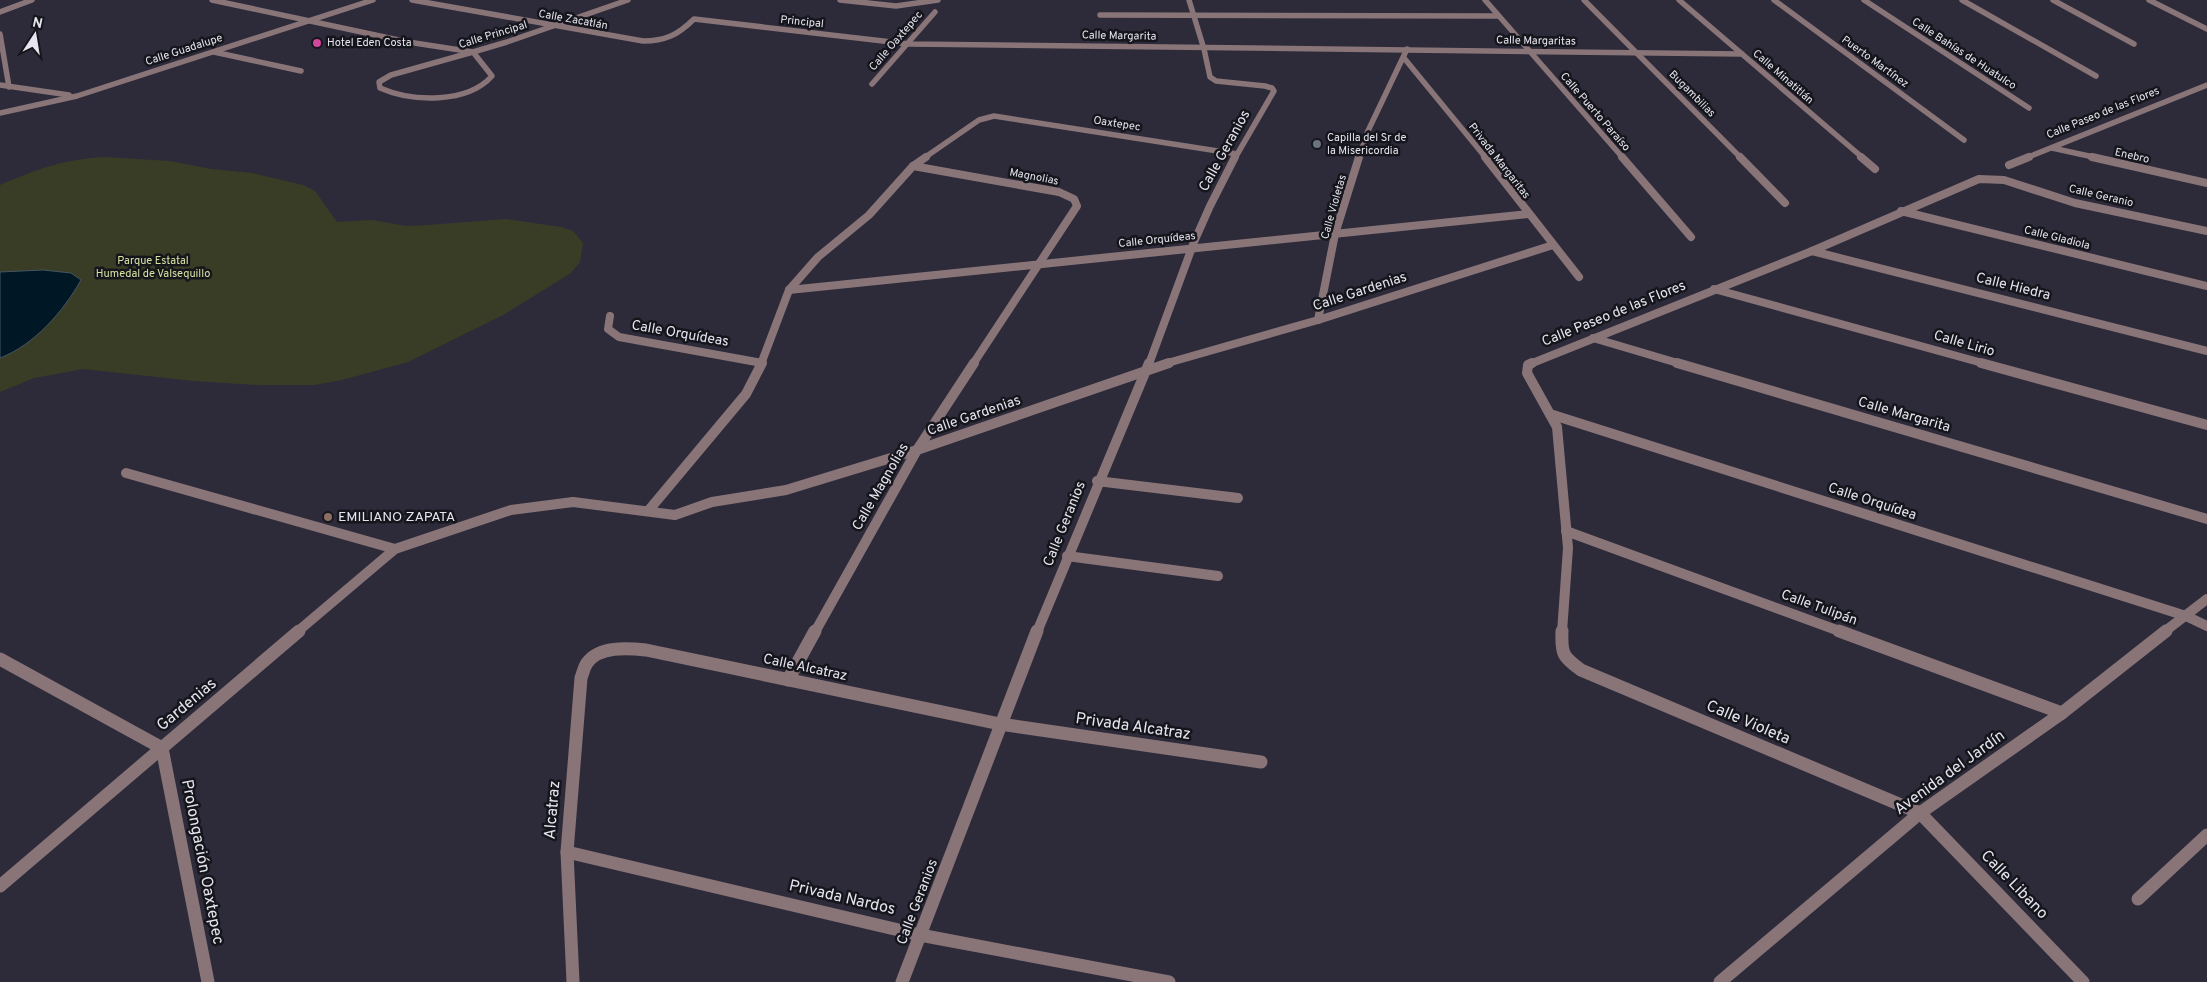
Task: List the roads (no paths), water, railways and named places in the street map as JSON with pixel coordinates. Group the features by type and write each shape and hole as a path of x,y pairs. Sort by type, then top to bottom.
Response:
{"street":[{"path":"0,12 32,0"},
{"path":"212,0 408,42 473,51"},
{"name":"Calle Guadalupe","path":"0,113 77,96 373,0"},
{"name":"Calle Zacatlán","path":"412,0 629,40 655,42 676,36 694,19"},
{"name":"Calle Principal","path":"473,51 492,76 489,82 482,87 446,96 401,96 387,93 380,88 379,82 391,76 553,26 628,0"},
{"path":"840,0 896,6 937,1"},
{"path":"1190,0 1204,48"},
{"name":"Calle Puerto Paraíso","path":"1485,0 1692,237"},
{"name":"Bugambilias","path":"1584,0 1785,203"},
{"name":"Calle Minatitlán","path":"1679,0 1875,169"},
{"name":"Puerto Martínez","path":"1774,0 1964,140"},
{"name":"Calle Bahías de Huatulco","path":"1864,0 2029,108"},
{"path":"1962,0 2096,76"},
{"path":"2053,0 2134,44"},
{"path":"2149,0 2207,29"},
{"name":"Calle Oaxtepec","path":"872,84 909,44 935,12"},
{"path":"1100,15 1498,16"},
{"name":"Principal","path":"694,19 909,44"},
{"path":"0,34 9,87"},
{"name":"Calle Margarita","path":"909,44 1330,49"},
{"name":"Calle Geranios","path":"902,982 1000,724 1097,481 1147,369 1202,223 1237,154 1274,91 1272,88 1216,81 1210,77 1204,48"},
{"name":"Calle Margaritas","path":"1330,49 1742,54"},
{"name":"Calle Violetas","path":"1318,320 1336,234 1367,133 1407,50"},
{"path":"212,51 301,71"},
{"name":"Privada Margaritas","path":"1404,58 1580,277"},
{"path":"0,85 77,96"},
{"name":"Calle Paseo de las Flores","path":"2009,165 2133,113 2207,85"},
{"name":"Oaxtepec","path":"913,166 979,120 994,116 1237,154"},
{"name":"Enebro","path":"2052,148 2203,182"},
{"path":"649,510 746,394 762,363 789,290 818,257 869,215 913,166"},
{"name":"Magnolias","path":"913,166 1058,192 1074,199 1077,206 1039,263"},
{"name":"Calle Paseo de las Flores","path":"1566,659 1561,648 1568,548 1557,427 1527,373 1528,366 1536,360 1812,251 1979,179 1991,177"},
{"name":"Calle Geranio","path":"1991,177 2009,180 2074,202 2207,231"},
{"path":"2203,182 2207,178"},
{"name":"Calle Gladiola","path":"1901,211 2207,286"},
{"name":"Calle Orquídeas","path":"789,290 1528,214"},
{"name":"Calle Gardenias","path":"395,549 511,510 573,502 649,510 675,515 712,502 786,490 917,450 1147,369 1318,320 1553,245"},
{"name":"Calle Hiedra","path":"1812,251 2207,350"},
{"name":"Calle Magnolias","path":"788,680 917,450 1039,263"},
{"name":"Calle Lirio","path":"1714,289 2207,425"},
{"name":"Calle Orquídeas","path":"610,316 608,329 619,337 762,363"},
{"name":"Calle Margarita","path":"1593,338 2207,519"},
{"name":"Calle Orquídea","path":"1550,414 2186,616 2207,626"},
{"path":"126,473 395,549"},
{"path":"1097,481 1238,498"},
{"name":"Calle Tulipán","path":"1566,531 2062,713"},
{"name":"Gardenias","path":"0,886 395,549"},
{"path":"1067,556 1218,576"},
{"name":"Avenida del Jardín","path":"1720,982 1920,813 2062,713 2207,599"},
{"name":"Calle Alcatraz","path":"605,652 625,647 646,650 1000,724"},
{"name":"Alcatraz","path":"573,982 567,852 581,678 587,663 605,652"},
{"path":"0,659 162,748"},
{"name":"Calle Violeta","path":"1566,659 1581,670 1920,813"},
{"name":"Privada Alcatraz","path":"1000,724 1261,762"},
{"name":"Prolongación Oaxtepec","path":"162,748 208,982"},
{"name":"Calle Libano","path":"1920,813 2083,982"},
{"path":"2138,900 2207,834"},
{"name":"Privada Nardos","path":"567,852 920,934 1169,982"}],"water":[{"path":"43,270 71,273 81,280 66,304 36,336 13,352 0,358 0,272"}],"place":[{"name":"Hotel Eden Costa","path":"317,43"},
{"name":"Capilla del Sr de la Misericordia","path":"1317,144"},
{"name":"EMILIANO ZAPATA","path":"328,517"}],"park label":[{"name":"Parque Estatal Humedal de Valsequillo","path":"153,267"}]}
